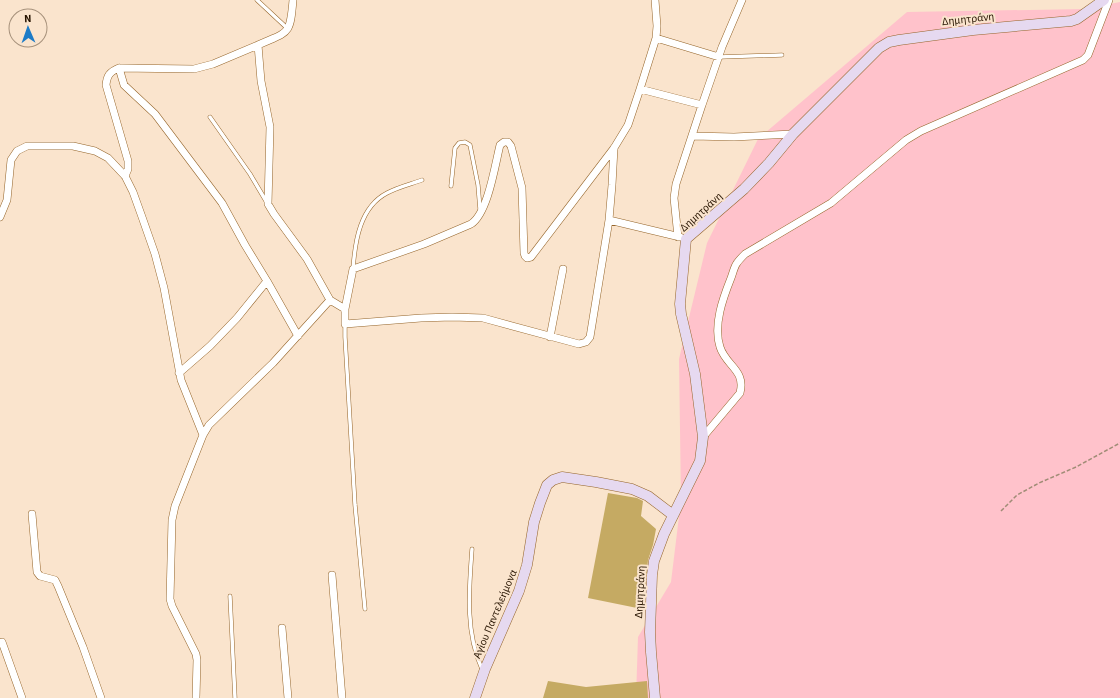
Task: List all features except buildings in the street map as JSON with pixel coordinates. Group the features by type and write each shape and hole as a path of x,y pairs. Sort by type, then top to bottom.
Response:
{"street":[{"path":"125,176 128,169 128,161 106,85 107,76 112,70 119,68 194,69 212,64 284,33 291,23 293,0"},
{"path":"614,148 609,220 590,337 586,342 580,344 482,318 421,318 345,324 345,309 353,269 424,244 477,220 481,214 488,193 500,145 504,142 508,142 511,146 522,188 524,253 527,258 531,257 614,148 628,125 656,38 657,26 654,0"},
{"path":"609,220 682,238 674,198 676,184 719,57 742,0"},
{"name":"Δημητράνη","path":"655,698 651,652 652,575 654,561 661,540 700,461 703,437 695,374 681,314 682,238 744,189 769,163 793,134 879,48 888,42 973,30 1071,21 1077,19 1104,0"},
{"path":"703,437 740,393 742,386 742,379 724,355 720,347 718,322 725,294 736,264 745,254 830,203 906,140 921,131 1083,60 1088,55 1109,0"},
{"path":"656,38 719,57"},
{"path":"258,45 262,81 270,127 268,204 307,259 330,300 345,309"},
{"path":"119,68 124,84 155,114 222,203 245,245 268,281 298,336"},
{"path":"640,89 702,105"},
{"path":"693,136 793,134"},
{"path":"0,217 7,200 11,160 17,151 27,146 73,146 95,151 108,158 125,176 133,192 155,254 164,288 179,373 203,435"},
{"path":"550,337 563,269"},
{"path":"179,373 210,346 237,318 268,281"},
{"path":"196,698 196,654 170,599 172,520 175,506 203,435 219,415 273,363 330,300"},
{"name":"Αγίου Παντελεήμονα","path":"475,698 484,672 519,591 527,565 534,522 547,485 553,480 562,477 596,482 632,490 648,496 673,515"},
{"path":"32,514 37,572 40,576 55,580 83,647 101,698"},
{"path":"332,575 342,698"},
{"path":"282,628 288,698"},
{"path":"2,642 22,698"}],"lane":[{"path":"257,0 288,29"},
{"path":"719,57 782,55"},
{"path":"210,117 250,174 268,204"},
{"path":"451,186 455,148 459,143 465,142 470,145 478,184 481,214"},
{"path":"353,269 360,226 369,208 386,193 422,180"},
{"path":"345,324 355,504 365,609"},
{"path":"472,549 470,584 471,635 476,655 484,672"},
{"path":"230,596 235,698"}],"path":[{"path":"1001,511 1017,495 1039,483 1076,467 1120,443"}],"shaded area":[{"path":"1120,2 1120,698 636,698 638,637 671,582 681,500 679,359 707,243 758,139 907,12 1084,9"}]}
